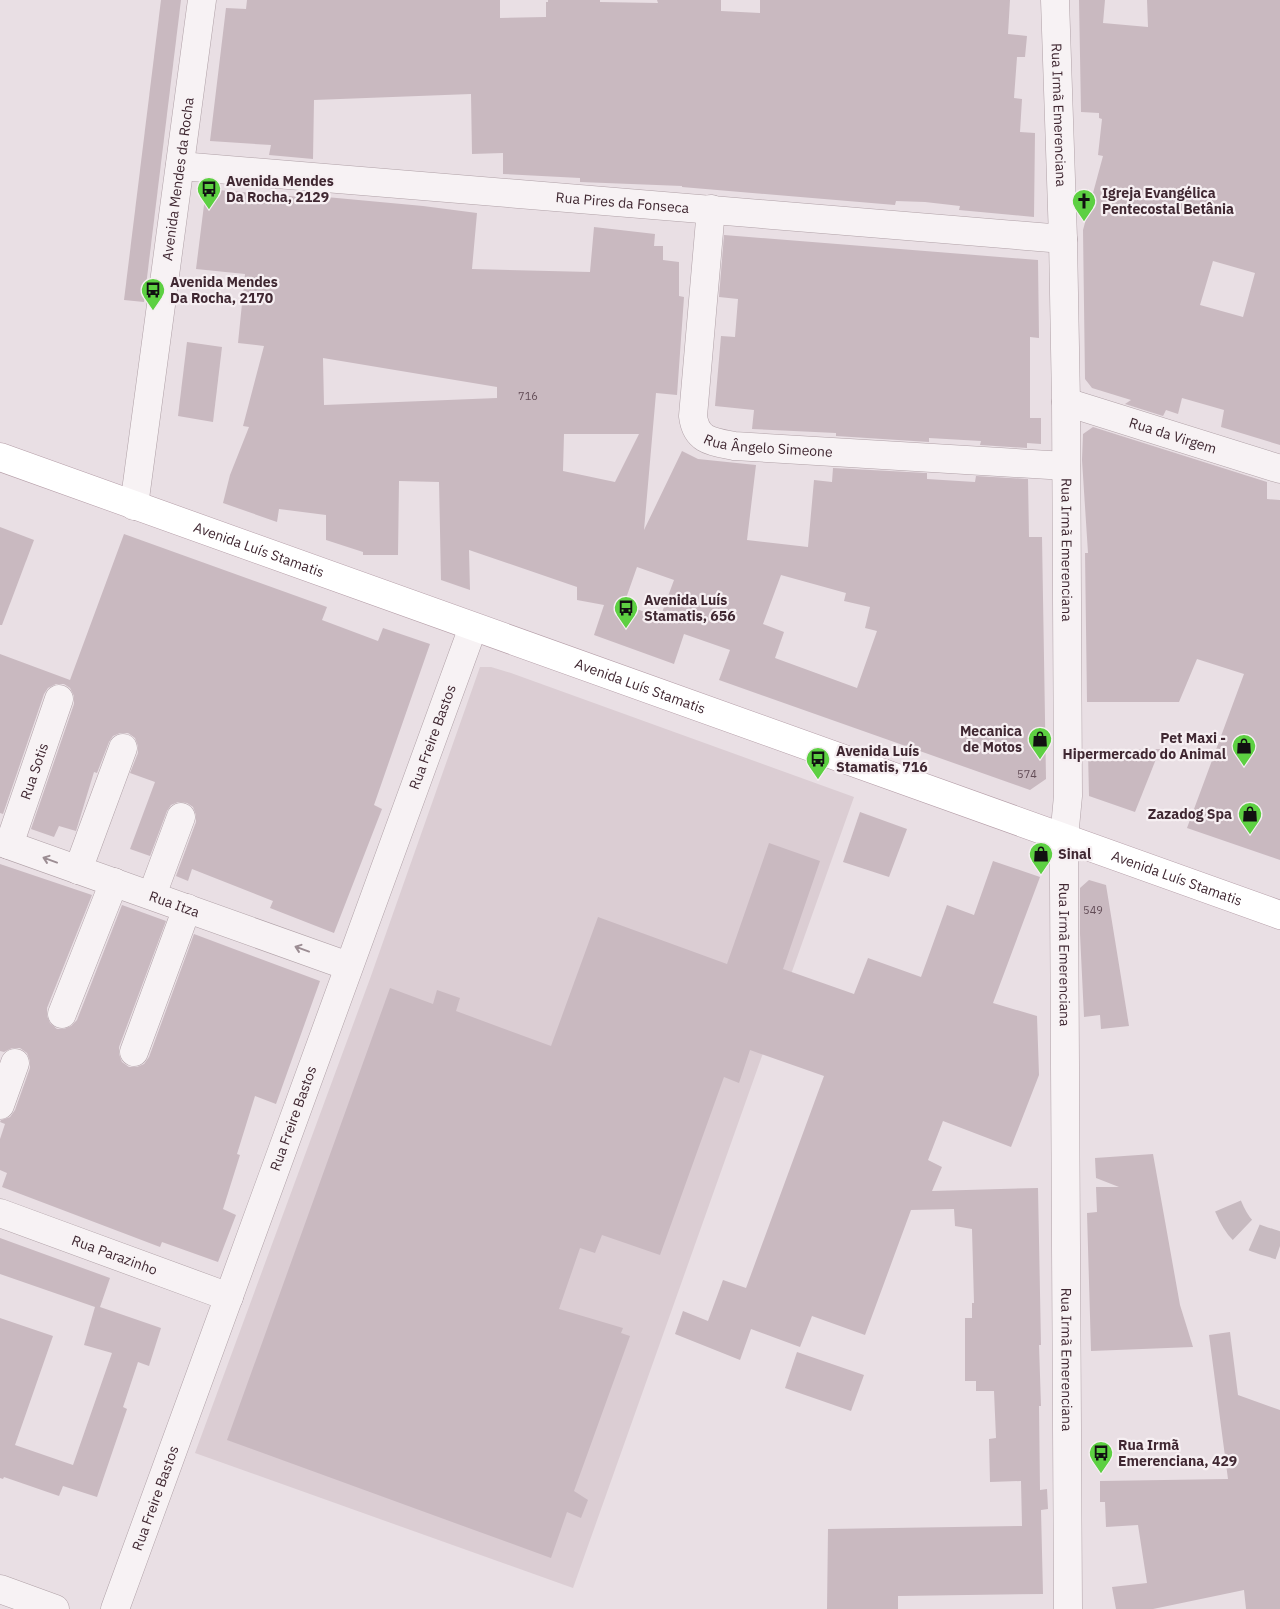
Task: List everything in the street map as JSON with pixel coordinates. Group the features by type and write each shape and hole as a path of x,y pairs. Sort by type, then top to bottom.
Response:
{"main road":[{"name":"Avenida Luís Stamatis","path":"0,457 1280,915"}],"street":[{"name":"Avenida Mendes da Rocha","path":"134,506 202,0"},
{"name":"Rua Irmã Emerenciana","path":"1055,0 1064,239 1066,402 1068,796 1064,838 1068,1609"},
{"name":"Rua Pires da Fonseca","path":"180,166 1064,239"},
{"name":"Rua Ângelo Simeone","path":"711,209 693,416 694,426 699,435 711,442 734,446 1066,466"},
{"name":"Rua da Virgem","path":"1066,402 1280,469"},
{"name":"Rua Freire Bastos","path":"115,1609 473,627"},
{"name":"Rua Sotis","path":"4,843 59,699"},
{"path":"78,870 123,748"},
{"path":"152,896 181,817"},
{"name":"Rua Itza","path":"4,843 348,966"},
{"path":"62,1014 114,882"},
{"path":"134,1052 187,908"},
{"path":"0,1105 15,1063"},
{"name":"Rua Parazinho","path":"0,1212 229,1297"},
{"path":"0,1589 55,1609"}],"shaded area":[{"path":"480,667 491,667 511,673 854,797 573,1588 195,1453 371,976"}],"building":[{"path":"161,0 181,0 144,302 124,300"},
{"path":"247,0 500,0 500,18 546,17 546,2 548,0 658,3 657,0 721,0 721,11 760,13 760,0 1010,0 1008,34 1027,36 1025,57 1017,57 1014,98 1022,99 1020,132 1035,133 1034,217 959,210 960,206 925,202 896,201 895,205 682,186 580,182 580,178 503,174 503,153 472,154 471,94 314,100 313,159 269,155 271,145 210,141 226,8 246,9"},
{"path":"1079,0 1105,0 1103,23 1148,27 1147,0 1280,0 1280,445 1221,427 1224,410 1182,398 1178,414 1166,410 1163,416 1125,404 1131,400 1092,388 1085,379 1083,230 1103,156 1098,155 1102,119 1099,118 1099,113 1081,112","holes":["1213,261 1255,273 1243,317 1200,305"]},
{"path":"206,189 325,199 326,197 477,213 472,269 590,272 594,227 655,234 654,246 663,246 663,260 679,262 679,296 684,297 677,395 656,393 644,530 682,451 698,459 756,465 747,540 808,547 814,480 832,482 833,468 927,473 927,479 975,482 976,476 1028,479 1029,537 1042,537 1046,779 1030,790 719,680 730,650 684,634 674,664 594,635 604,605 577,600 577,587 469,550 470,590 441,580 439,482 399,481 398,555 363,555 363,552 326,540 326,515 279,509 277,522 223,503 230,475 249,427 243,426 264,346 238,343 245,274 196,269","holes":["323,358 497,387 497,398 324,405","564,434 639,434 615,482 563,471","637,567 674,580 660,618 624,604","781,575 846,593 844,601 870,607 865,628 877,631 857,688 775,658 784,632 763,624"]},
{"path":"724,235 1038,260 1039,338 1030,337 1030,418 1041,418 1041,444 1027,443 1027,448 980,445 981,441 929,438 929,442 836,436 836,433 752,429 754,410 715,406 721,336 735,337 738,299 719,297"},
{"path":"187,342 222,347 213,422 178,416"},
{"path":"1093,427 1267,482 1267,499 1280,500 1280,860 1187,828 1244,674 1197,659 1179,702 1087,702 1085,553 1088,553 1082,460 1083,434"},
{"path":"0,527 34,540 2,625 0,625"},
{"path":"124,534 327,607 322,620 378,641 383,628 430,644 374,805 382,809 334,933 270,908 273,901 192,869 188,881 176,876 196,822 193,807 187,803 178,802 171,805 150,856 130,849 155,782 130,773 138,753 138,746 135,738 128,733 120,733 113,736 109,742 97,773 94,772 76,831 59,826 54,837 31,829 74,704 74,696 70,688 64,684 56,684 48,688 44,694 3,814 0,813 0,654 70,680"},
{"path":"1160,749 1135,812 1089,796 1088,751"},
{"path":"860,812 907,829 889,877 843,862"},
{"path":"769,843 820,861 783,969 854,994 868,958 921,977 947,905 974,915 993,861 1040,877 993,1003 1037,1016 1039,1075 1011,1147 943,1121 928,1160 942,1167 932,1191 1038,1188 1041,1345 1039,1345 1041,1406 1039,1406 1040,1490 1047,1489 1048,1509 1041,1510 1043,1594 898,1596 898,1609 827,1609 828,1529 1022,1526 1021,1481 990,1482 989,1439 996,1438 994,1391 976,1391 976,1381 965,1381 965,1318 972,1318 972,1303 974,1303 972,1229 955,1226 954,1209 911,1210 865,1335 812,1316 800,1347 751,1329 740,1360 675,1334 683,1311 708,1321 723,1280 746,1288 824,1076 750,1050 739,1083 724,1077 660,1255 602,1235 595,1253 580,1248 559,1309 623,1328 621,1333 630,1336 574,1491 588,1500 581,1518 567,1512 551,1558 227,1440 390,988 433,1004 437,990 460,998 456,1011 551,1046 598,917 727,964"},
{"path":"0,864 92,895 47,1008 47,1016 50,1023 57,1029 71,1026 77,1020 122,905 166,921 119,1047 122,1062 129,1067 137,1067 144,1064 149,1057 194,934 320,981 276,1104 255,1096 237,1154 240,1155 223,1209 236,1215 218,1262 162,1242 160,1247 2,1187 7,1173 0,1170 0,1139 5,1124 0,1122 10,1117 15,1110 30,1068 30,1061 27,1053 20,1048 12,1048 4,1052 0,1051"},
{"path":"1089,880 1106,885 1129,1026 1101,1029 1100,1015 1084,1017 1080,888"},
{"path":"1153,1154 1180,1305 1193,1347 1091,1351 1087,1213 1097,1212 1096,1187 1119,1187 1096,1178 1095,1158"},
{"path":"0,1238 110,1278 100,1307 161,1328 149,1366 138,1362 123,1407 127,1409 97,1497 63,1486 59,1496 4,1477 3,1479 0,1478 0,1318 53,1336 15,1445 73,1465 112,1353 84,1345 95,1307 0,1274"},
{"path":"1230,1332 1238,1395 1280,1410 1280,1609 1246,1609 1244,1590 1153,1609 1116,1609 1112,1587 1147,1583 1138,1525 1106,1527 1105,1502 1100,1502 1100,1481 1228,1479 1209,1335"},
{"path":"797,1352 864,1375 851,1411 785,1388"}],"tunnel":[{"path":"1228,1206 1242,1230 1261,1240 1280,1246"}],"place":[{"name":"Avenida Mendes Da Rocha, 2129","path":"209,210"},
{"name":"Igreja Evangélica Pentecostal Betânia","path":"1084,222"},
{"name":"Avenida Mendes Da Rocha, 2170","path":"153,311"},
{"name":"Avenida Luís Stamatis, 656","path":"626,629"},
{"name":"Mecanica de Motos","path":"1040,760"},
{"name":"Pet Maxi - Hipermercado do Animal","path":"1244,767"},
{"name":"Avenida Luís Stamatis, 716","path":"818,780"},
{"name":"Zazadog Spa","path":"1250,835"},
{"name":"Sinal","path":"1041,875"},
{"name":"Rua Irmã Emerenciana, 429","path":"1101,1474"}]}
